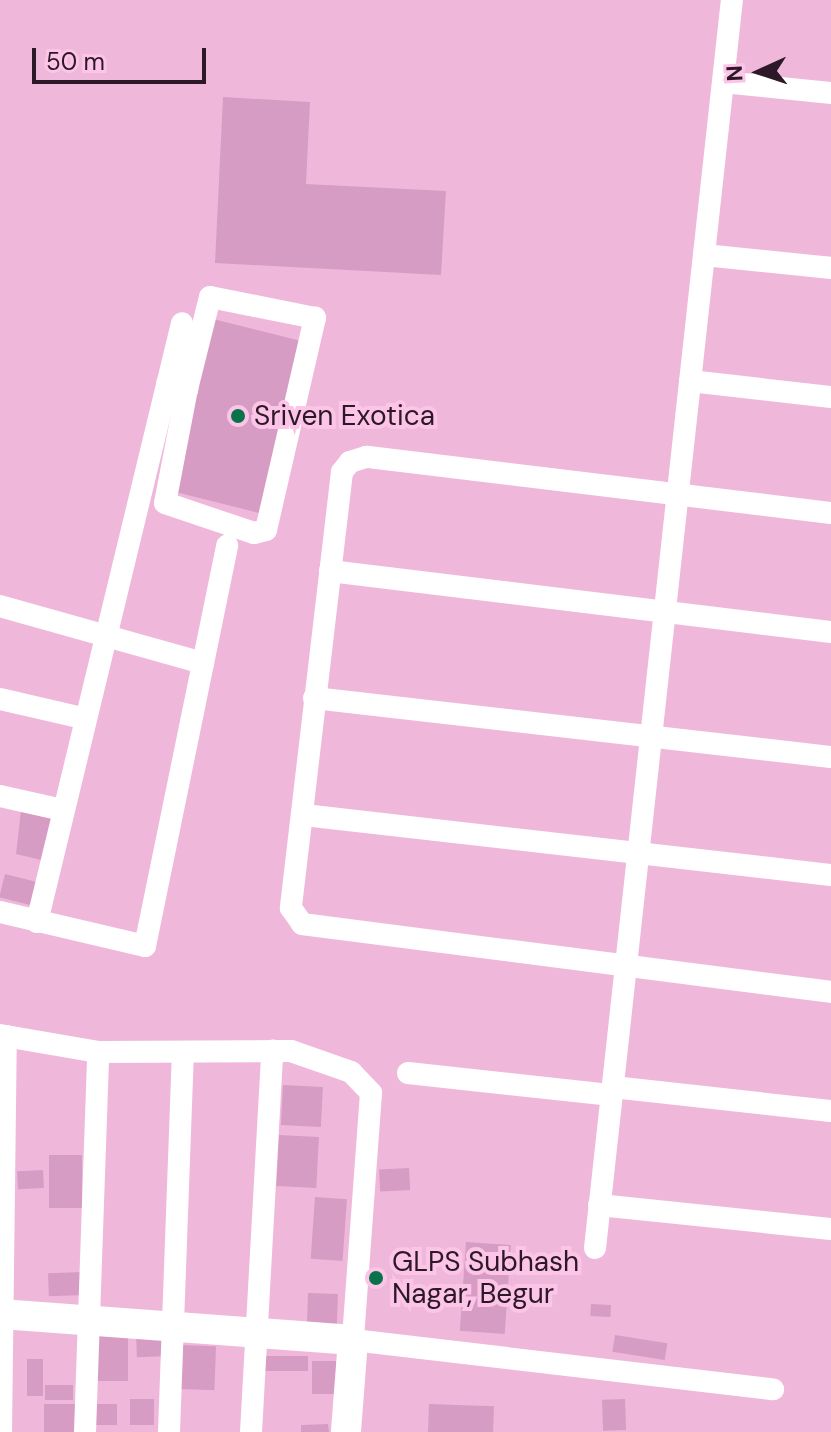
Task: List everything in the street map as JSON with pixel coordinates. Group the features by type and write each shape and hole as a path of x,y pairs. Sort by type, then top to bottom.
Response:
{"street":[{"path":"595,1248 732,0"},
{"path":"723,82 831,93"},
{"path":"704,255 831,268"},
{"path":"37,922 104,630 164,439 177,387 210,297 315,318 266,530 171,509 162,491 164,439"},
{"path":"177,387 182,323"},
{"path":"690,381 831,397"},
{"path":"831,513 358,458 342,472 291,908 302,924 831,992"},
{"path":"0,912 145,946 227,545"},
{"path":"330,571 831,632"},
{"path":"0,606 104,630 203,663"},
{"path":"314,698 652,739 831,757"},
{"path":"0,699 82,718"},
{"path":"0,796 62,810"},
{"path":"304,815 831,875"},
{"path":"1,1432 3,1036 98,1052 272,1051 351,1072 371,1093 346,1432"},
{"path":"251,1432 272,1051"},
{"path":"85,1432 84,1320 98,1052"},
{"path":"169,1432 176,1327 183,1052"},
{"path":"408,1073 831,1111"},
{"path":"599,1205 831,1229"},
{"path":"2,1314 353,1340 773,1389"}],"building":[{"path":"223,97 310,102 306,184 446,191 441,275 215,263"},
{"name":"Sriven Exotica","path":"209,318 308,343 265,514 166,490"},
{"path":"21,810 52,817 41,860 16,854"},
{"path":"5,874 37,882 31,905 0,897"},
{"path":"283,1085 323,1087 321,1127 281,1125"},
{"path":"279,1135 319,1137 316,1188 276,1186"},
{"path":"49,1155 82,1155 82,1208 49,1208"},
{"path":"409,1168 410,1190 380,1192 379,1170"},
{"path":"43,1170 44,1188 18,1189 17,1171"},
{"path":"315,1197 347,1199 343,1261 311,1259"},
{"path":"466,1242 511,1245 505,1334 460,1331"},
{"path":"83,1272 84,1295 49,1296 48,1273"},
{"path":"308,1293 338,1294 337,1326 307,1325"},
{"path":"591,1304 611,1305 610,1317 590,1316"},
{"path":"171,1332 172,1356 137,1357 136,1333"},
{"path":"615,1335 667,1343 665,1360 612,1352"},
{"path":"97,1336 128,1336 128,1381 97,1381"},
{"path":"181,1345 216,1346 214,1390 179,1389"},
{"path":"265,1356 308,1356 308,1371 265,1371"},
{"path":"27,1359 43,1359 43,1396 27,1396"},
{"path":"312,1361 336,1361 336,1394 312,1394"},
{"path":"45,1385 73,1385 73,1400 45,1400"},
{"path":"130,1399 154,1399 154,1425 130,1425"},
{"path":"625,1399 626,1430 603,1431 602,1400"},
{"path":"44,1404 78,1404 78,1432 44,1432"},
{"path":"95,1404 117,1404 117,1425 95,1425"},
{"path":"429,1404 494,1406 493,1432 428,1432"},
{"path":"328,1424 329,1432 301,1432 301,1425"}],"place":[{"name":"Sriven Exotica","path":"238,416"},
{"name":"GLPS Subhash Nagar, Begur","path":"376,1278"}]}
